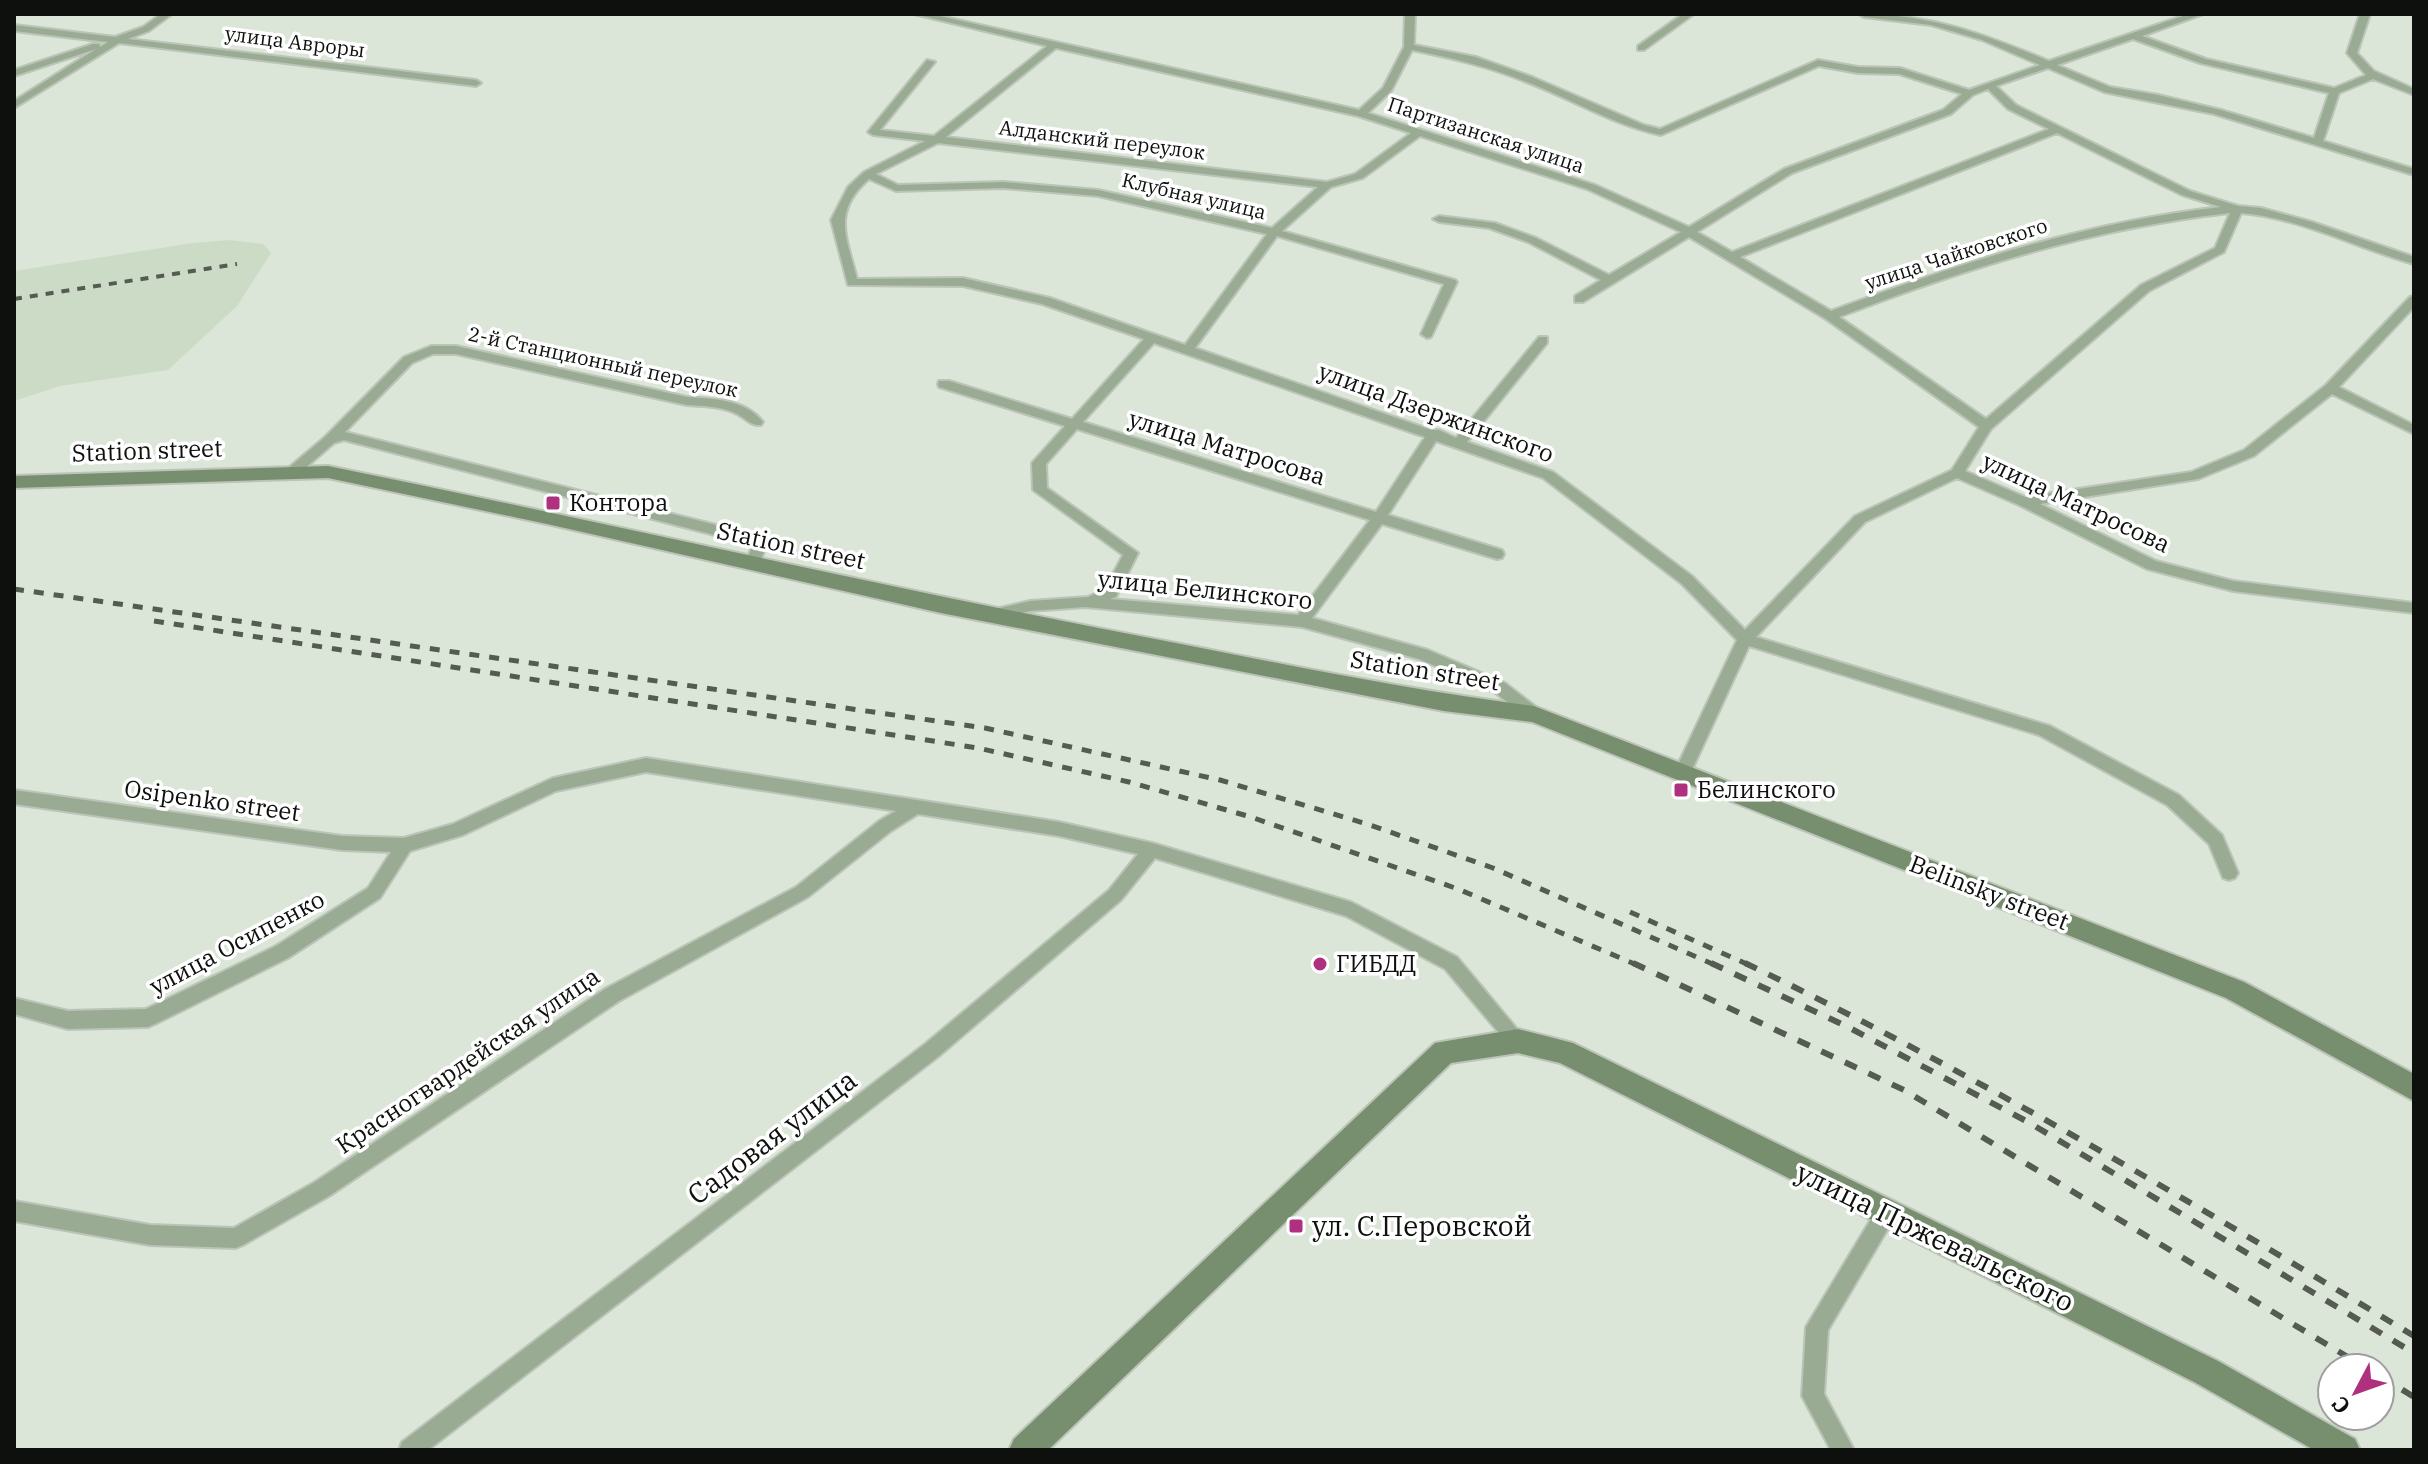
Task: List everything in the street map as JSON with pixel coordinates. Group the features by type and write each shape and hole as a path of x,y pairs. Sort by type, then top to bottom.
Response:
{"main road":[{"name":"Station street","path":"14,482 328,472 547,517 941,606 996,614 1444,703 1544,717"},
{"name":"Belinsky street","path":"1544,717 2235,990 2414,1088"},
{"name":"улица Пржевальского","path":"1518,1041 1564,1052 2207,1372 2344,1450"},
{"path":"1025,1450 1444,1052 1518,1041"}],"street":[{"path":"14,73 146,29 167,14"},
{"name":"Партизанская улица","path":"919,14 1361,114 1591,187 1686,230 1830,316 1986,426"},
{"path":"1361,114 1387,89 1409,47 1410,14"},
{"path":"1641,48 1689,14"},
{"path":"1864,14 1932,18 2108,90 2217,112 2414,172"},
{"path":"1579,299 1686,230 1788,171 1947,112 1969,93 1989,85 2198,14"},
{"path":"2365,14 2352,53 2359,66 2414,92"},
{"name":"улица Авроры","path":"14,28 476,83"},
{"path":"2133,36 2203,61 2335,91 2373,75"},
{"path":"14,105 119,39"},
{"path":"868,174 937,139 1053,46"},
{"path":"1409,47 1473,59 1529,79 1641,128 1661,132 1818,63 1858,70 1900,71 1969,93"},
{"name":"Алданский переулок","path":"930,62 873,132 1327,185"},
{"path":"1989,85 2012,107 2186,193 2237,209 2308,224 2414,261"},
{"path":"2317,143 2335,91"},
{"path":"1730,257 2056,130"},
{"path":"1188,349 1274,232 1327,185 1359,176 1418,133"},
{"name":"Клубная улица","path":"868,174 896,188 1003,185 1098,193 1274,232 1451,282 1427,334"},
{"name":"улица Дзержинского","path":"868,174 853,187 837,220 852,283 963,282 1046,301 1548,475 1687,580 1745,639 2044,730 2173,800 2216,840 2229,873"},
{"path":"1683,771 1745,639 1860,519 1957,473 1986,426 2145,288 2220,250 2237,209"},
{"name":"улица Чайковского","path":"1830,316 1938,275 2033,245 2187,213 2237,209"},
{"path":"1439,219 1491,225 1532,240 1609,280"},
{"path":"2024,502 2193,476 2249,453 2331,388 2414,300"},
{"path":"1085,602 1111,593 1131,553 1040,490 1039,463 1153,337"},
{"path":"1460,442 1543,340"},
{"name":"2-й Станционный переулок","path":"291,473 329,440 408,360 431,350 456,350 687,401 725,405 752,417 756,422"},
{"name":"улица Матросова","path":"944,384 1497,554"},
{"path":"2331,388 2414,430"},
{"path":"1302,621 1379,518 1434,433"},
{"path":"329,440 344,436 751,539 758,549 752,565"},
{"name":"улица Матросова","path":"1957,473 2152,565 2233,586 2414,608"},
{"name":"улица Белинского","path":"996,614 1030,606 1085,602 1302,621 1423,654 1499,687 1544,717"},
{"name":"Osipenko street","path":"14,797 342,843 404,845 457,830 553,785 646,765 1059,829 1152,850 1351,910 1451,963 1518,1041"},
{"name":"Красногвардейская улица","path":"14,1211 150,1235 236,1238 322,1189 612,995 802,892 885,826 916,807"},
{"name":"улица Осипенко","path":"14,1006 68,1020 148,1018 282,952 374,893 404,845"},
{"name":"Садовая улица","path":"410,1450 932,1050 1115,895 1152,850"},
{"path":"1843,1450 1813,1396 1817,1327 1886,1213"}],"shaded area":[{"path":"230,240 263,244 271,253 237,306 168,370 60,386 14,401 14,271"}],"railway":[{"path":"14,299 237,264"},
{"path":"14,589 985,728 1220,780 1367,824 1493,868 1715,965"},
{"path":"154,621 978,748 1129,782 1251,817 1458,889 1637,965"},
{"path":"1630,912 1749,965"},
{"path":"1633,963 1904,1090 2339,1352"},
{"path":"1711,963 1848,1027 2028,1122 2414,1353"},
{"path":"1745,963 2000,1095 2167,1189 2414,1336"},
{"path":"2396,1386 2414,1397"}],"place":[{"name":"Контора","path":"553,503"},
{"name":"Белинского","path":"1681,790"},
{"name":"ГИБДД","path":"1320,964"},
{"name":"ул. С.Перовской","path":"1296,1226"}]}
